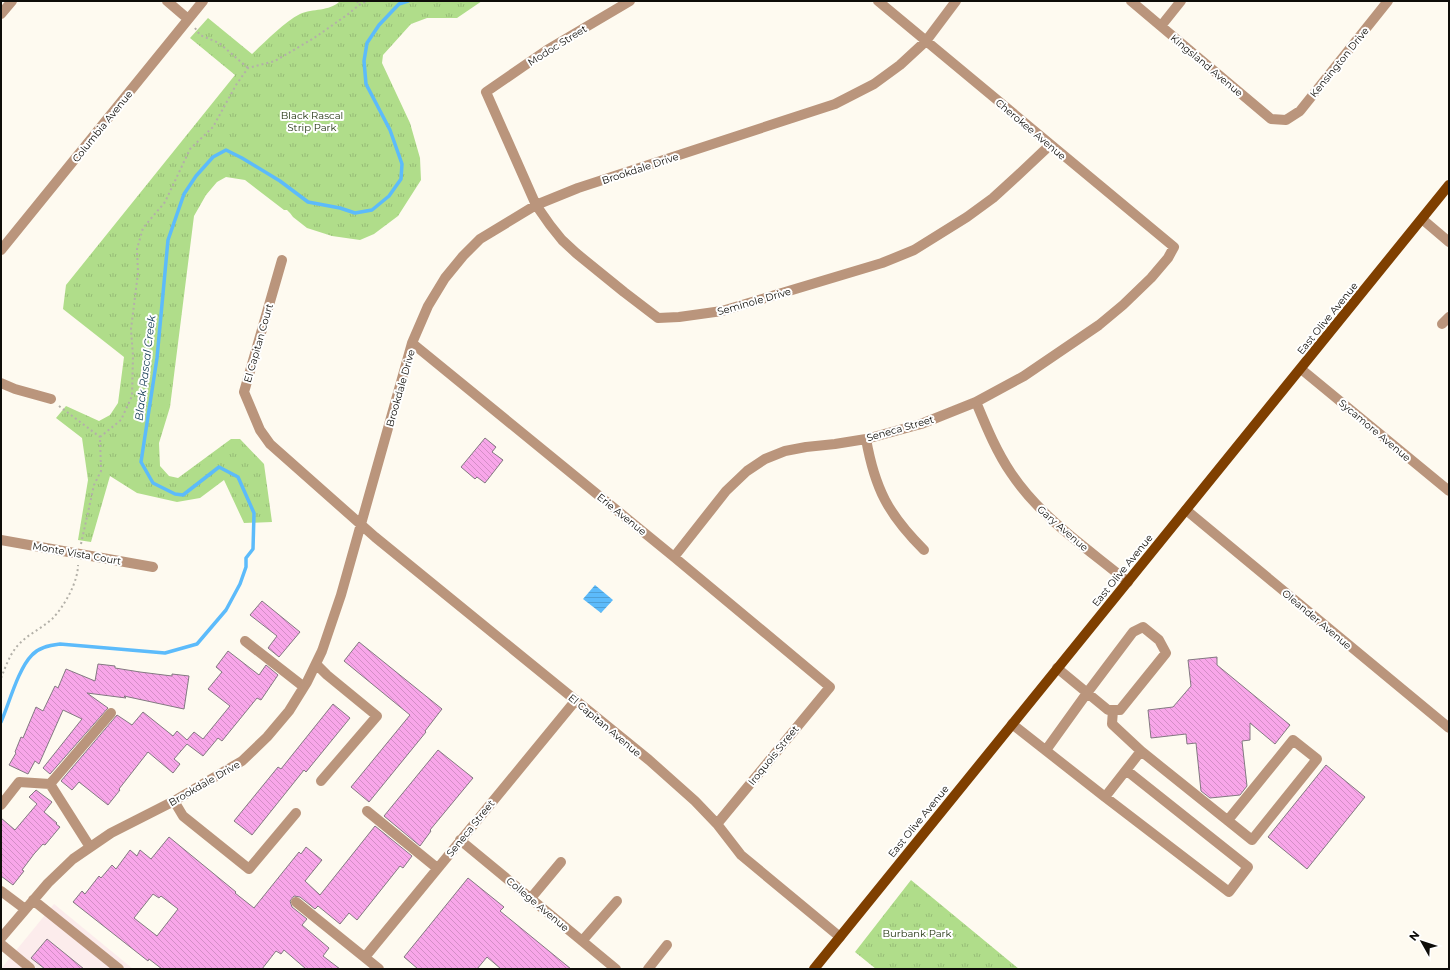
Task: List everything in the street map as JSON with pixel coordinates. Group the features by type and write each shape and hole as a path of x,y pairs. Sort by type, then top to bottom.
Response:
{"main road":[{"name":"East Olive Avenue","path":"814,969 1449,185"}],"street":[{"path":"1,14 12,1"},
{"path":"167,1 188,19"},
{"name":"Columbia Avenue","path":"1,250 203,1"},
{"name":"Modoc Street","path":"486,92 547,50 630,1"},
{"name":"Cherokee Avenue","path":"878,1 1174,247 1168,258"},
{"name":"Brookdale Drive","path":"1,938 33,900 73,859 111,833 174,801 242,761 267,737 289,711 304,687 322,651 341,595 412,343 428,306 445,278 463,256 480,239 536,205 578,188 835,104 874,84 900,65 926,41 956,1"},
{"name":"Kingsland Avenue","path":"1131,1 1271,119 1286,120"},
{"path":"1161,26 1181,1"},
{"name":"Kensington Drive","path":"1286,120 1300,111 1388,1"},
{"name":"Seminole Drive","path":"486,92 536,205 562,240 576,253 658,318 680,317 722,311 882,263 914,250 941,234 993,198 1050,145"},
{"path":"1422,219 1449,242"},
{"name":"Seneca Street","path":"674,557 726,491 747,471 765,460 785,451 866,439 921,424 976,402 1024,376 1099,325 1129,300 1168,258"},
{"name":"El Capitan Court","path":"282,260 244,392 260,430 270,444 361,523"},
{"name":"Erie Avenue","path":"412,343 830,686"},
{"name":"Sycamore Avenue","path":"1301,369 1449,491"},
{"path":"1,383 15,389 51,399"},
{"name":"Gary Avenue","path":"976,402 993,441 1011,472 1024,490 1063,530 1128,582"},
{"path":"866,439 870,464 881,494 906,532 924,550"},
{"name":"Oleander Avenue","path":"1186,510 1449,728"},
{"name":"El Capitan Avenue","path":"361,523 382,542 649,760 695,801 717,824 741,855 840,937"},
{"name":"Monte Vista Court","path":"1,540 154,567"},
{"path":"1046,750 1087,693 1133,632 1143,627 1159,640 1166,653 1120,710 1108,710 1087,693 1058,668"},
{"path":"246,641 304,687"},
{"path":"316,664 327,675 378,716 321,782"},
{"name":"Iroquois Street","path":"717,824 830,686"},
{"name":"Seneca Street","path":"365,957 576,700"},
{"path":"1113,710 1112,724 1141,751 1252,840 1317,759 1293,740 1228,820"},
{"path":"50,784 111,713"},
{"path":"1012,724 1229,892 1248,867 1126,770"},
{"path":"1105,797 1141,751"},
{"path":"1,805 19,782 50,784"},
{"path":"50,784 90,847"},
{"path":"174,801 183,816 249,869 296,813"},
{"path":"367,811 437,868"},
{"name":"College Avenue","path":"460,840 616,969"},
{"path":"531,898 561,862"},
{"path":"1,891 25,910"},
{"path":"33,900 119,969"},
{"path":"582,941 617,901"},
{"path":"296,902 379,969"},
{"path":"1,944 31,969"},
{"path":"648,969 667,945"}],"path":[{"path":"357,1 358,5"},
{"path":"100,437 121,420 132,396 134,356 131,329 138,273 137,249 143,228 165,202 190,149 213,127 236,85 248,68 275,61 314,38 347,15 358,5 367,1"},
{"path":"188,19 200,35 219,43 248,68"},
{"path":"51,399 100,437"},
{"path":"81,543 94,485 101,471 100,437"},
{"path":"1,678 8,659 20,643 52,619 61,608 76,580 78,570"}],"shaded area":[{"path":"54,904 133,969 1,969"}],"green space":[{"name":"Black Rascal Strip Park","path":"340,1 482,1 457,18 427,18 411,24 383,55 382,63 410,123 420,158 421,180 398,216 374,234 360,240 332,236 307,228 287,210 284,210 245,180 226,177 217,182 206,195 194,216 170,407 159,443 160,466 169,476 178,478 231,439 240,439 264,464 272,522 244,523 224,480 200,498 177,502 137,493 110,476 91,542 78,540 88,480 82,438 56,418 66,406 99,421 110,415 118,403 124,357 63,309 66,285 235,75 190,38 208,18 252,54 275,32 300,14 331,7"},
{"name":"Burbank Park","path":"911,880 1019,969 876,969 855,952"}],"water":[{"path":"595,585 613,600 601,613 583,599"}],"building":[{"path":"485,438 496,447 492,452 503,460 485,483 477,477 475,479 461,467"},
{"path":"262,601 300,632 279,657 268,648 277,636 250,615"},
{"path":"359,642 442,709 425,731 426,732 369,802 351,787 410,715 344,661"},
{"path":"228,651 259,675 266,665 278,675 261,700 257,698 222,741 218,738 203,756 187,744 174,759 180,764 173,773 148,752 108,805 79,782 72,790 61,781 117,715 132,725 143,712 173,736 177,731 187,740 194,732 203,739 230,706 208,689 222,672 216,667"},
{"path":"1217,657 1217,665 1290,725 1275,744 1250,723 1250,740 1242,741 1247,786 1240,795 1210,798 1201,791 1196,743 1187,744 1186,734 1151,738 1148,710 1173,707 1191,686 1188,660"},
{"path":"98,664 115,666 115,668 140,672 172,676 172,674 189,676 184,709 124,696 126,698 87,693 108,708 50,774 43,768 82,719 63,710 39,764 35,761 28,774 9,765 16,753 15,752 21,737 23,738 36,707 43,711 55,686 58,688 66,669 95,681"},
{"path":"333,704 350,718 306,772 304,770 252,835 234,821 278,767 281,769"},
{"path":"438,750 473,778 430,830 431,831 420,846 384,816"},
{"path":"1326,765 1365,797 1307,869 1268,837"},
{"path":"36,790 52,802 44,812 60,827 45,845 43,844 34,854 22,870 24,871 13,885 1,876 1,818 15,830 37,804 29,797"},
{"path":"375,826 412,856 403,868 400,866 357,920 349,913 340,924 318,906 315,909 300,897 294,896 290,901 292,907 307,919 302,925 329,948 323,956 340,969 306,969 284,950 281,954 276,951 262,969 162,969 149,959 148,961 73,902 82,891 85,894 99,876 101,878 112,865 116,869 130,850 137,856 140,850 151,859 169,837 254,908 299,852 301,854 306,847 322,860 305,881 320,895","holes":["153,894 159,898 161,896 178,909 157,936 134,918"]},
{"path":"468,878 504,907 500,911 571,969 501,969 487,957 477,969 418,969 404,957"},
{"path":"47,939 84,969 45,969 31,958"}],"waterway":[{"name":"Black Rascal Creek","path":"1,722 22,669 32,655 41,648 60,644 165,653 197,644 226,610 240,584 246,567 246,558 253,549 254,513 238,477 219,467 183,495 175,494 153,483 141,462 157,358 168,240 184,194 196,176 213,157 226,150 280,181 308,202 340,208 355,213 372,210 389,196 401,179 402,164 390,130 366,84 364,61 367,43 379,25 399,4 408,1"}]}
